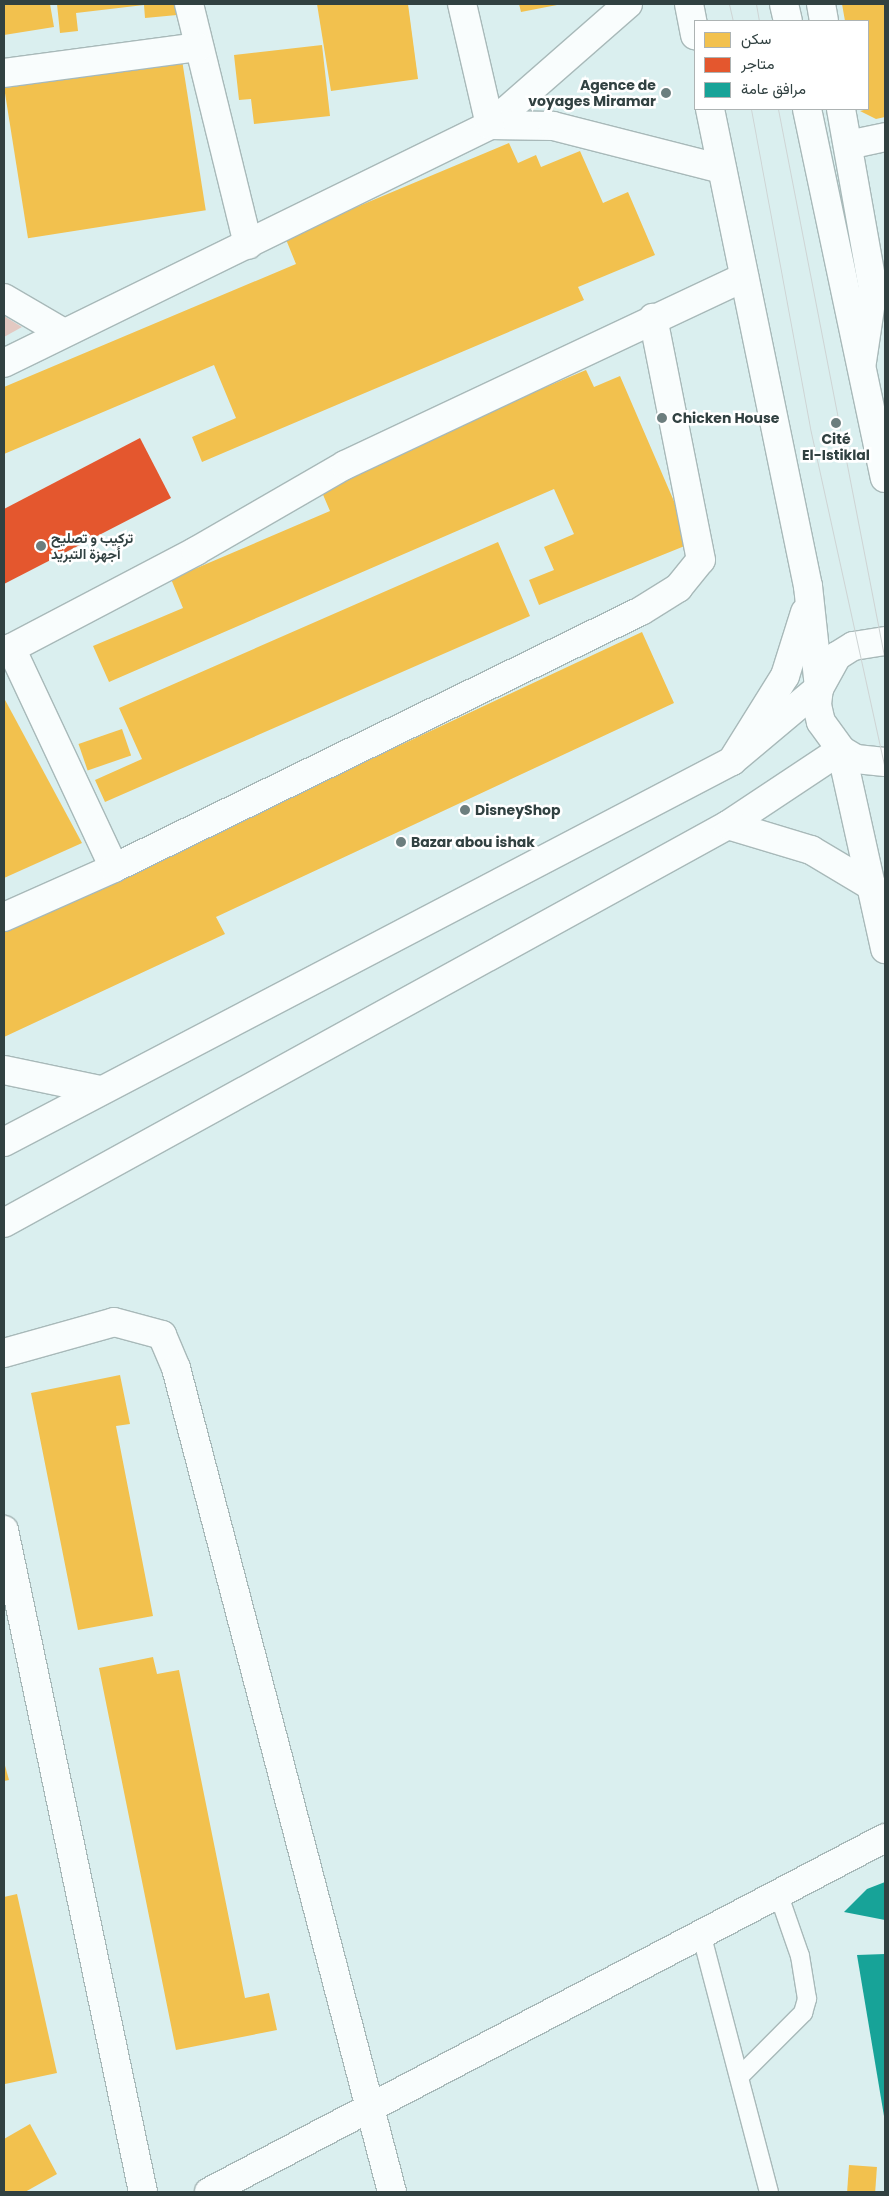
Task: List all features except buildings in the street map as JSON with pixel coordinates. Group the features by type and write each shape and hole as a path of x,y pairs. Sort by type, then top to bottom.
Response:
{"street":[{"path":"190,4 198,47 248,245"},
{"path":"462,4 490,125"},
{"path":"4,363 490,125 628,4"},
{"path":"689,4 694,30"},
{"path":"784,4 788,20"},
{"path":"821,4 824,20"},
{"path":"4,73 198,47"},
{"path":"710,110 808,586 821,722 841,750 873,886 885,949"},
{"path":"807,110 885,478"},
{"path":"841,110 873,288 862,362"},
{"path":"490,125 553,126 722,170"},
{"path":"848,145 885,137"},
{"path":"114,868 8,650 196,551 345,465 653,318 744,277"},
{"path":"4,298 64,333"},
{"path":"4,917 114,868 641,611 678,588 701,560 653,318"},
{"path":"732,761 785,676 803,629 808,586"},
{"path":"4,1142 100,1090 732,761 818,688 837,656 853,646 885,641"},
{"path":"841,750 856,759 885,762"},
{"path":"4,1240 10,1220 728,825 841,750"},
{"path":"728,825 811,850 873,886"},
{"path":"4,1070 100,1090"},
{"path":"4,1353 114,1322 162,1335 176,1368 369,2111 392,2192"},
{"path":"4,1530 143,2192"},
{"path":"209,2192 369,2111 701,1933 885,1838"}],"lane":[{"path":"738,2077 803,2013 807,1999 800,1956 778,1893"},
{"path":"701,1933 769,2192"}],"shaded area":[{"path":"4,316 22,327 4,337"}],"tram line":[{"path":"729,4 733,20"},
{"path":"756,4 759,20"},
{"path":"751,110 810,428 885,769"},
{"path":"778,110 885,661"}],"place":[{"name":"Agence de voyages Miramar","path":"666,93"},
{"name":"Chicken House","path":"662,418"},
{"name":"Cité El-Istiklal","path":"836,423"},
{"name":"تركيب و تصليح أجهزة التبريد","path":"41,546"},
{"name":"DisneyShop","path":"465,810"},
{"name":"Bazar abou ishak","path":"401,842"}]}
